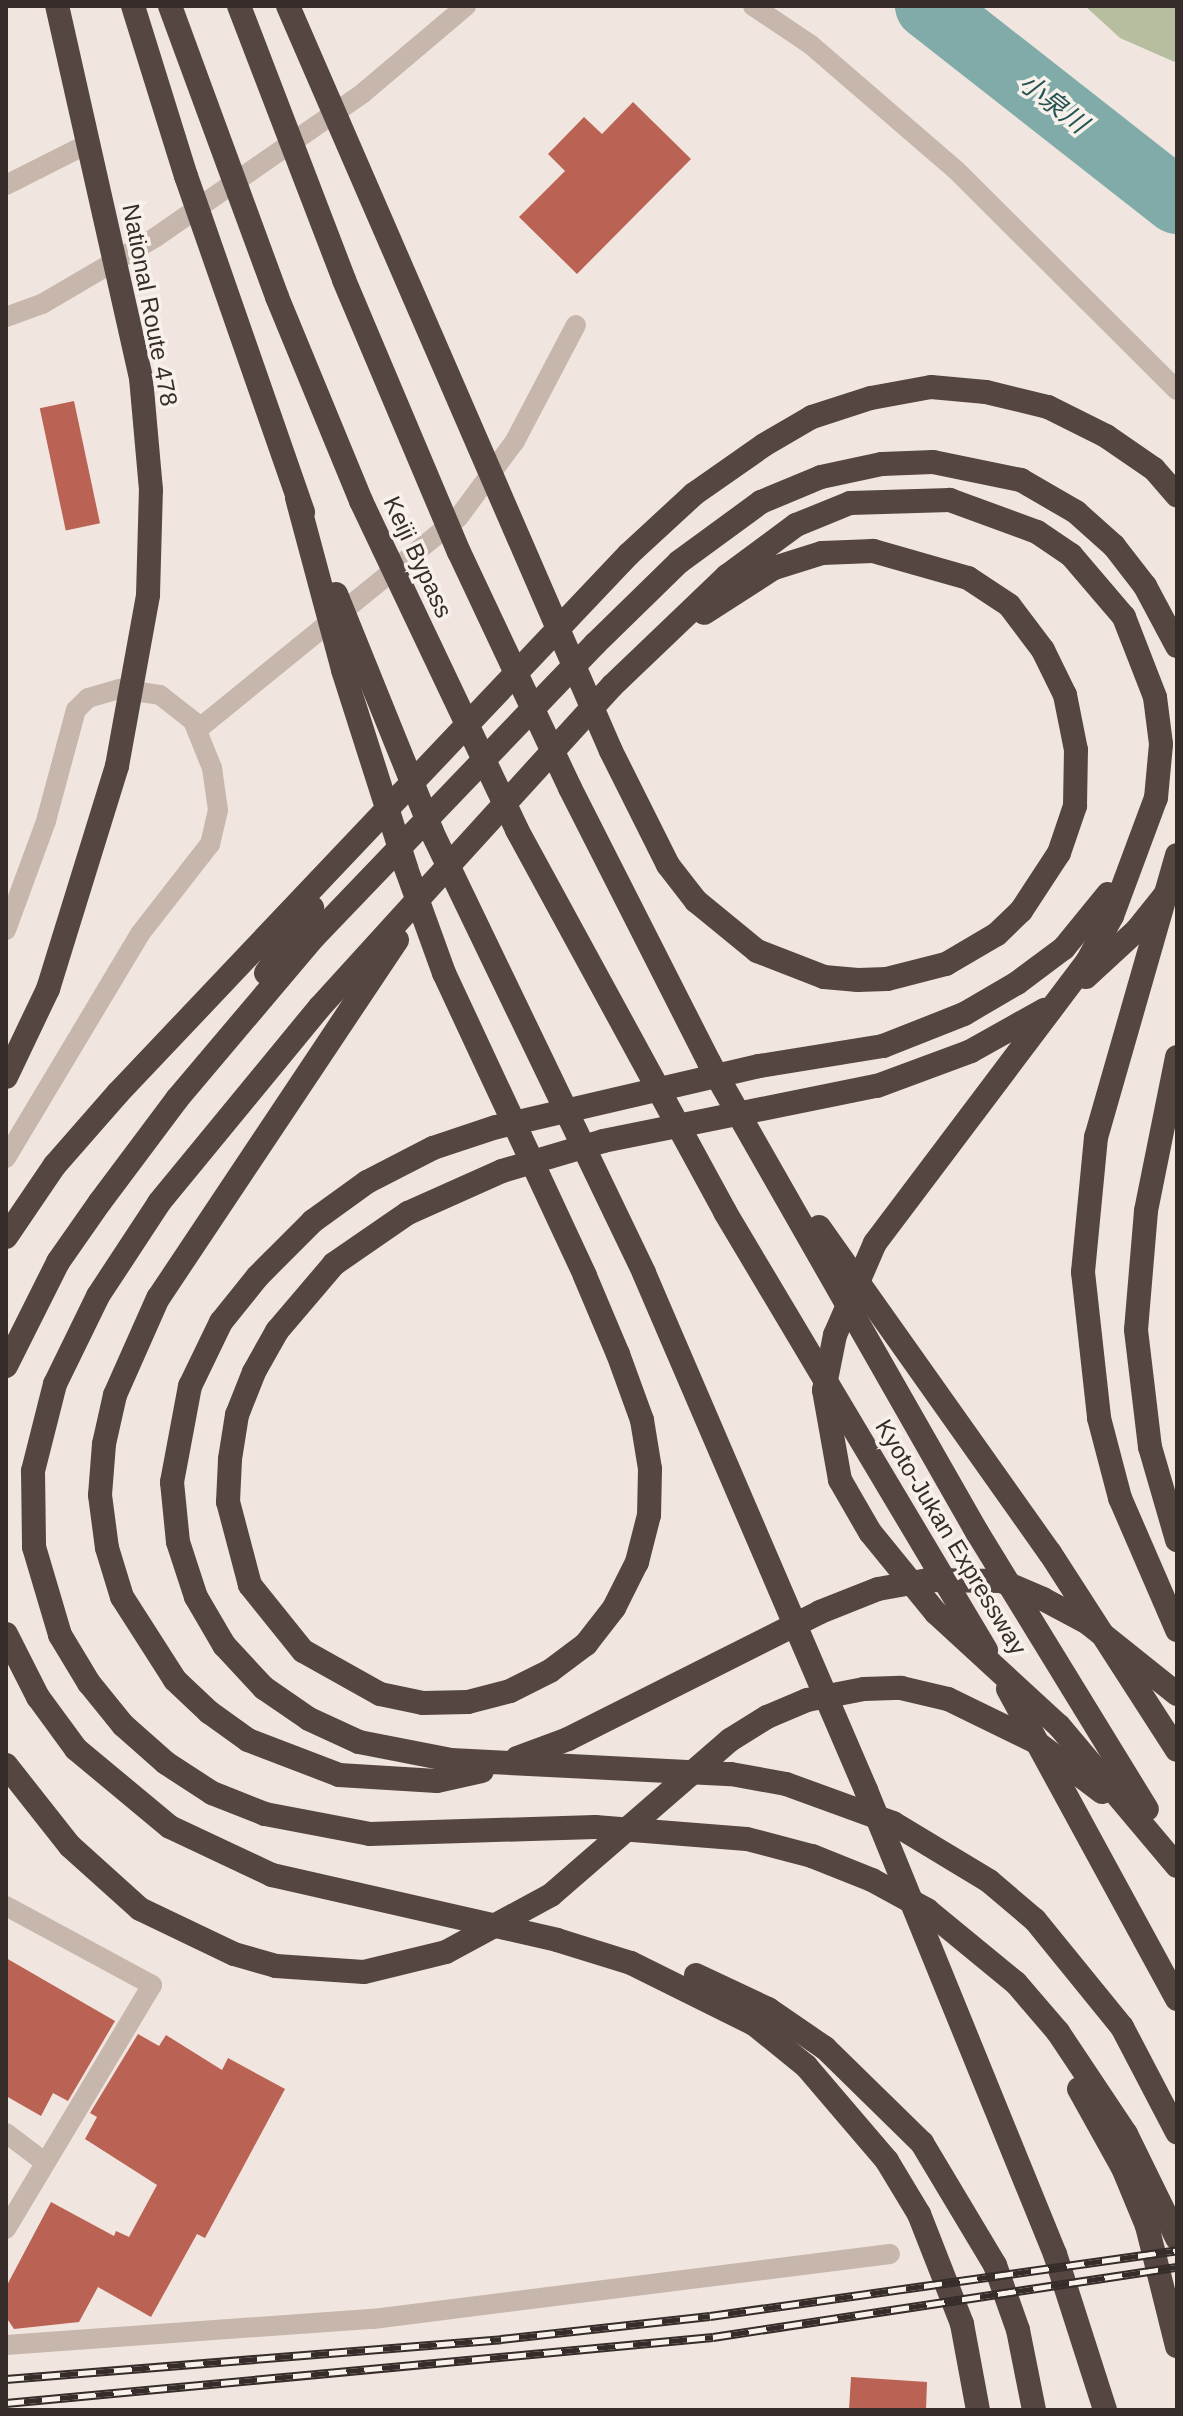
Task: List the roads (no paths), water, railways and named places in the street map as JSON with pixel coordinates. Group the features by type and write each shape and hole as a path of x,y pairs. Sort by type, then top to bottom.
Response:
{"highway":[{"name":"National Route 478","path":"6,1077 48,989 117,766 148,595 151,490 141,378 57,6"},
{"path":"133,6 186,176 297,498 432,832 644,1273 866,1790 1055,2254 1105,2410"},
{"name":"Keiji Bypass","path":"170,6 277,297 367,515 517,830 669,1107"},
{"name":"Keiji Bypass","path":"239,6 344,280 459,552 570,788 727,1093"},
{"path":"288,6 611,751 668,865 715,920 757,951 824,977 887,979 946,964 997,934 1021,911 1059,853 1075,806 1076,750 1065,695 1043,650 1009,605 968,578 873,551 822,553 774,568 655,645"},
{"path":"6,1237 55,1165 629,554 694,494 812,417 871,398 931,387 986,392 1048,407 1106,436 1154,469 1177,495"},
{"path":"177,1099 314,937 595,644 679,562 761,502 821,477 882,464 933,462 1021,480 1076,512 1114,546 1145,586 1177,646"},
{"path":"297,498 343,670 444,973 504,1103 511,1117 531,1161 538,1175 564,1233 585,1276 618,1354 642,1420 650,1469 649,1515 637,1562 614,1608 586,1644 550,1671 510,1691 468,1702 423,1703 380,1694 339,1676 283,1631 250,1585 235,1544 228,1502 237,1415 262,1358 304,1295 368,1238 452,1190 502,1171 531,1162 545,1158 559,1154 603,1141 821,1100 971,1051 1069,992 1137,930 1177,880"},
{"path":"1177,1866 1059,1726 936,1613 870,1532 840,1480 824,1390 835,1335 875,1243 1087,962 1144,841 1156,798 1161,744 1155,697 1143,659 1124,617 1071,555 994,513 950,500 850,503 796,525 727,576 655,645 441,874 235,1107 152,1214 75,1336 41,1428 33,1471 34,1547 60,1635 89,1683 123,1725 166,1763 212,1793 315,1827 433,1835 595,1827 747,1839 812,1856 872,1880 967,1940 1016,1983 1092,2078 1177,2238"},
{"path":"6,1366 37,1300 67,1250 364,835"},
{"path":"1144,841 1092,919 1064,948 964,1014 883,1046 759,1066 496,1127 433,1148 367,1182 313,1221 258,1276 221,1322 190,1386 172,1482 178,1542 196,1597 224,1645 264,1688 309,1719 359,1742 401,1753 731,1774 786,1784 893,1823 989,1881 1035,1920 1122,2027 1177,2132"},
{"path":"1177,855 1096,1137 1083,1272 1097,1403 1117,1485 1177,1630"},
{"path":"441,874 167,1285 134,1345 104,1444 100,1495 107,1548 122,1597 145,1640 175,1680 248,1740 339,1775 437,1781 483,1771 568,1739 757,1641 878,1589 954,1578 1001,1581 1088,1623 1176,1693"},
{"path":"1177,1057 1146,1211 1136,1330 1150,1447 1177,1540"},
{"path":"709,1062 847,1269 1050,1553 1177,1750"},
{"name":"Kyoto-Jukan Expressway","path":"727,1093 977,1532 1177,1859"},
{"name":"Kyoto-Jukan Expressway","path":"669,1107 983,1645 1177,1999"},
{"path":"6,1634 38,1697 76,1749 121,1791 170,1827 272,1875 461,1916 571,1934 638,1952 768,2009 835,2057 922,2143 962,2204 995,2265 1018,2330 1034,2410"},
{"path":"6,1765 70,1846 140,1909 234,1954 276,1966 319,1970 364,1972 408,1964 486,1932 586,1870 730,1740 767,1717 807,1700 864,1689 901,1688 984,1712 1036,1742 1143,1822"},
{"path":"461,1916 631,1963 754,2024 806,2066 887,2161 919,2214 962,2324 978,2410"},
{"path":"967,1940 1051,2044 1123,2168 1160,2269 1177,2346"}],"street":[{"path":"6,317 42,304 156,237 363,93 466,6"},
{"path":"753,6 811,45 956,170 1177,390"},
{"path":"6,185 89,143"},
{"path":"197,730 458,518 515,441 576,325"},
{"path":"6,930 46,821 76,710 88,698 120,689 160,695 193,721 212,768 218,810 210,844 140,934 6,1158"},
{"path":"6,1906 152,1985 43,2161 6,2229"},
{"path":"6,2133 43,2161"},
{"path":"6,2345 373,2319 890,2254"}],"waterway":[{"name":"小泉川","path":"928,6 1177,201"}],"railway":[{"path":"6,2379 501,2339 710,2316 1177,2250"},
{"path":"6,2403 713,2337 1177,2267"}]}
